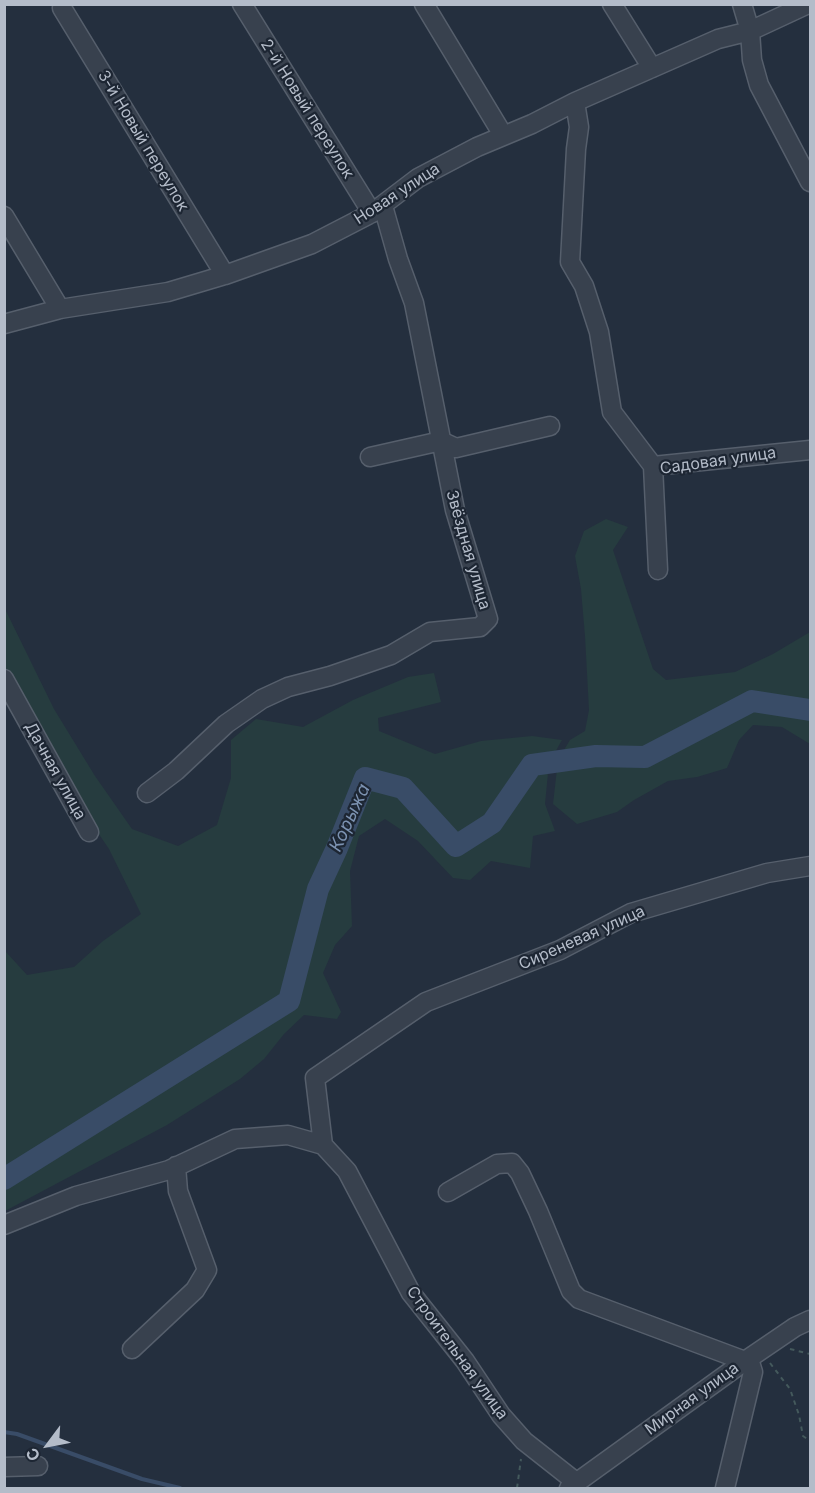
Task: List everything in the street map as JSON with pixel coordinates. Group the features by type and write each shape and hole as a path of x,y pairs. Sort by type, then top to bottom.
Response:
{"street":[{"name":"2-й Новый переулок","path":"242,4 377,209"},
{"path":"424,4 502,135"},
{"path":"612,4 652,68"},
{"path":"742,4 750,31 752,60 759,85 810,182"},
{"name":"Новая улица","path":"4,324 60,309 168,292 225,275 312,244 377,209 418,178 502,135 532,124 574,102 718,39 750,31 799,6"},
{"name":"3-й Новый переулок","path":"62,8 225,275"},
{"path":"574,102 579,127 570,262 584,286 599,332 612,412 653,466"},
{"name":"Звёздная улица","path":"147,793 176,771 226,724 262,699 288,687 330,676 391,655 430,632 480,627 488,619 455,510 414,303 377,209"},
{"path":"4,216 60,309"},
{"path":"370,457 441,441 456,448 550,426"},
{"name":"Садовая улица","path":"658,570 653,466 810,450"},
{"name":"Дачная улица","path":"4,679 89,832"},
{"name":"Сиреневая улица","path":"323,1145 315,1078 426,1002 560,950 631,913 767,873 810,866"},
{"path":"4,1225 76,1196 176,1166 235,1139 288,1136 323,1145"},
{"name":"Строительная улица","path":"323,1145 347,1171 411,1293 465,1361 501,1415 524,1441 573,1485"},
{"path":"448,1192 497,1164 512,1162 538,1211 572,1291 579,1299 752,1357 753,1372 725,1488"},
{"path":"132,1349 195,1290 207,1270 178,1191 176,1166"},
{"name":"Мирная улица","path":"573,1485 795,1327 810,1320"},
{"path":"4,1467 38,1466"}],"path":[{"path":"752,1357 774,1366 790,1389 803,1436 810,1441"},
{"path":"517,1488 524,1441"}],"green space":[{"path":"606,519 628,527 613,550 653,669 666,680 735,672 773,654 810,632 810,744 782,727 753,725 739,740 727,768 697,777 668,781 617,812 577,824 553,804 558,760 570,740 585,731 589,710 581,589 575,556 584,531"},
{"path":"5,609 54,709 95,776 132,829 178,846 217,825 231,778 231,740 256,719 303,727 353,700 408,677 434,673 441,702 378,718 379,731 435,754 481,741 532,736 562,740 549,763 545,804 555,831 533,836 530,868 491,861 470,880 453,878 418,841 385,819 359,836 350,871 352,926 335,945 323,973 341,1012 337,1019 304,1015 284,1034 264,1059 240,1079 167,1125 5,1211 4,948 27,975 74,967 103,941 141,914 109,849 77,802 5,674"}],"waterway":[{"name":"Корыжа","path":"4,1179 289,1001 318,889 365,778 403,788 456,846 492,823 532,765 596,756 645,757 752,701 810,710"},
{"path":"4,1432 17,1434 142,1479 180,1488"}]}
